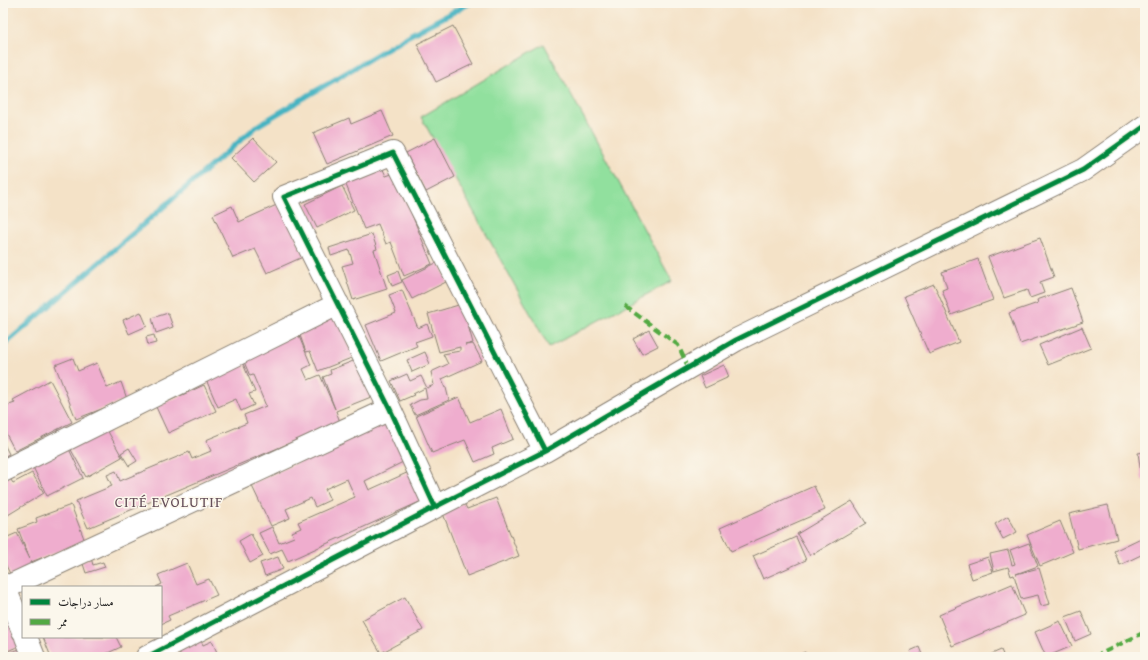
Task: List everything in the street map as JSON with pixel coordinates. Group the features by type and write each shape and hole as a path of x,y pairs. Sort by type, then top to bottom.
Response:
{"street":[{"path":"155,655 435,506 545,451 736,340 1083,170 1145,126"},
{"path":"435,506 390,409 284,197 393,153 545,451"},
{"path":"3,471 338,304"},
{"path":"22,629 4,586 390,409"},
{"path":"26,638 34,657"}],"green space":[{"path":"544,44 672,281 549,347 421,117"}],"building":[{"path":"453,26 473,64 436,82 417,44"},
{"path":"382,111 393,136 327,164 313,133 349,118 351,124"},
{"path":"253,138 276,162 254,182 231,158"},
{"path":"435,138 455,177 426,192 406,153"},
{"path":"381,165 386,176 395,173 432,264 404,276 391,242 386,244 378,224 364,229 344,180"},
{"path":"342,186 354,210 317,228 305,204"},
{"path":"281,203 305,256 267,273 255,249 233,258 213,215 232,206 239,222"},
{"path":"372,234 377,249 374,250 387,289 353,300 342,266 353,263 349,250 331,256 329,248"},
{"path":"1040,238 1054,277 1040,282 1044,293 1030,298 1027,290 1004,298 988,257"},
{"path":"978,259 993,300 951,315 942,290 947,288 942,272"},
{"path":"438,262 448,281 412,299 402,280"},
{"path":"398,271 402,282 392,286 388,275"},
{"path":"934,284 959,342 929,354 904,296"},
{"path":"1071,288 1083,322 1020,344 1009,313 1038,303 1037,300"},
{"path":"402,290 418,328 427,324 432,336 415,342 417,346 381,361 366,325 396,313 389,295"},
{"path":"462,304 473,343 465,345 473,344 482,361 442,379 449,400 415,415 410,405 420,400 427,399 425,388 400,401 391,381 407,374 410,381 421,376 427,388 434,385 431,372 448,364 443,354 460,351 460,347 439,352 428,314"},
{"path":"141,312 147,326 129,334 123,320"},
{"path":"168,313 173,327 156,333 152,318"},
{"path":"338,315 354,357 318,371 310,351 306,352 298,330"},
{"path":"1082,327 1091,348 1048,365 1039,345"},
{"path":"649,330 658,346 642,354 633,339"},
{"path":"298,334 311,365 303,369 308,380 320,375 335,409 323,377 331,374 330,370 361,358 376,395 336,411 340,422 88,528 76,501 112,486 107,475 116,471 120,481 189,452 192,459 211,451 206,440 247,423 244,415 266,406 253,375 250,376 242,357"},
{"path":"154,335 156,343 148,345 146,337"},
{"path":"425,352 430,364 412,372 407,360"},
{"path":"73,358 78,371 97,363 107,388 121,382 127,399 76,419 55,365"},
{"path":"241,359 255,392 249,394 254,405 241,411 236,399 218,407 204,375"},
{"path":"724,365 729,377 705,388 700,376"},
{"path":"50,380 72,422 15,451 3,428 3,407 15,403 13,400"},
{"path":"204,385 216,411 168,433 156,407"},
{"path":"459,397 470,422 501,409 513,439 492,448 494,454 475,462 465,440 432,453 416,416"},
{"path":"389,421 407,460 365,481 369,490 411,471 424,500 288,561 282,549 270,554 259,533 272,527 279,543 294,537 292,532 301,528 298,522 355,497 347,479 325,489 330,500 315,507 311,498 286,509 290,518 271,526 251,484"},
{"path":"105,426 122,457 86,477 69,446"},
{"path":"3,442 9,454 3,457"},
{"path":"67,445 83,478 47,496 31,463"},
{"path":"129,448 137,461 129,466 121,453"},
{"path":"1145,452 1145,480 1142,480 1138,453"},
{"path":"32,473 44,493 3,518 3,477 7,474 13,483"},
{"path":"814,486 825,510 731,551 720,528"},
{"path":"496,498 519,556 467,576 442,511 464,503 467,509"},
{"path":"852,501 866,523 810,556 797,534"},
{"path":"71,505 85,541 31,562 33,566 11,576 3,559 3,539 17,533 30,559 18,529 37,522 36,518"},
{"path":"1108,505 1117,539 1078,549 1069,514"},
{"path":"1008,516 1017,532 1003,539 995,524"},
{"path":"1060,521 1073,552 1040,566 1027,535"},
{"path":"251,534 263,556 250,563 239,541"},
{"path":"1145,536 1145,559 1143,554 1120,565 1114,551"},
{"path":"796,537 806,560 763,579 753,556"},
{"path":"1029,543 1038,566 1016,574 1039,568 1050,604 1041,606 1038,595 1021,599 1014,575 1011,576 1008,567 994,571 990,554 1008,550 1012,565 1015,564 1010,550"},
{"path":"278,557 283,569 265,576 260,563"},
{"path":"988,557 993,572 972,579 967,564"},
{"path":"91,558 93,565 103,562 105,567 86,573 82,561"},
{"path":"187,563 196,584 209,579 217,595 168,616 170,620 162,624 162,586 158,586 162,584 158,575"},
{"path":"1012,584 1025,615 952,646 939,615"},
{"path":"405,597 423,630 381,653 362,620"},
{"path":"3,608 19,646 3,653"},
{"path":"1081,611 1091,634 1075,641 1065,617"},
{"path":"1060,621 1072,646 1046,657 1035,632"},
{"path":"43,638 116,638 121,647 99,657 51,657"},
{"path":"201,641 203,645 212,641 219,657 181,657 179,651"},
{"path":"27,647 30,657 3,657 3,654"},
{"path":"919,647 923,657 912,657 910,651"},
{"path":"1001,650 1004,657 985,657"},
{"path":"805,652 807,657 793,657"}],"waterway":[{"path":"3,346 257,126 406,37 470,3"}],"marked path":[{"path":"625,306 678,345 688,367"},
{"path":"1094,657 1145,632"}],"cycle path":[{"path":"147,657 545,451 736,340 1083,170 1145,126"},
{"path":"435,507 390,409 284,197 393,153 545,451"}],"district":[{"name":"CITÉ EVOLUTIF","path":"169,502"}]}
